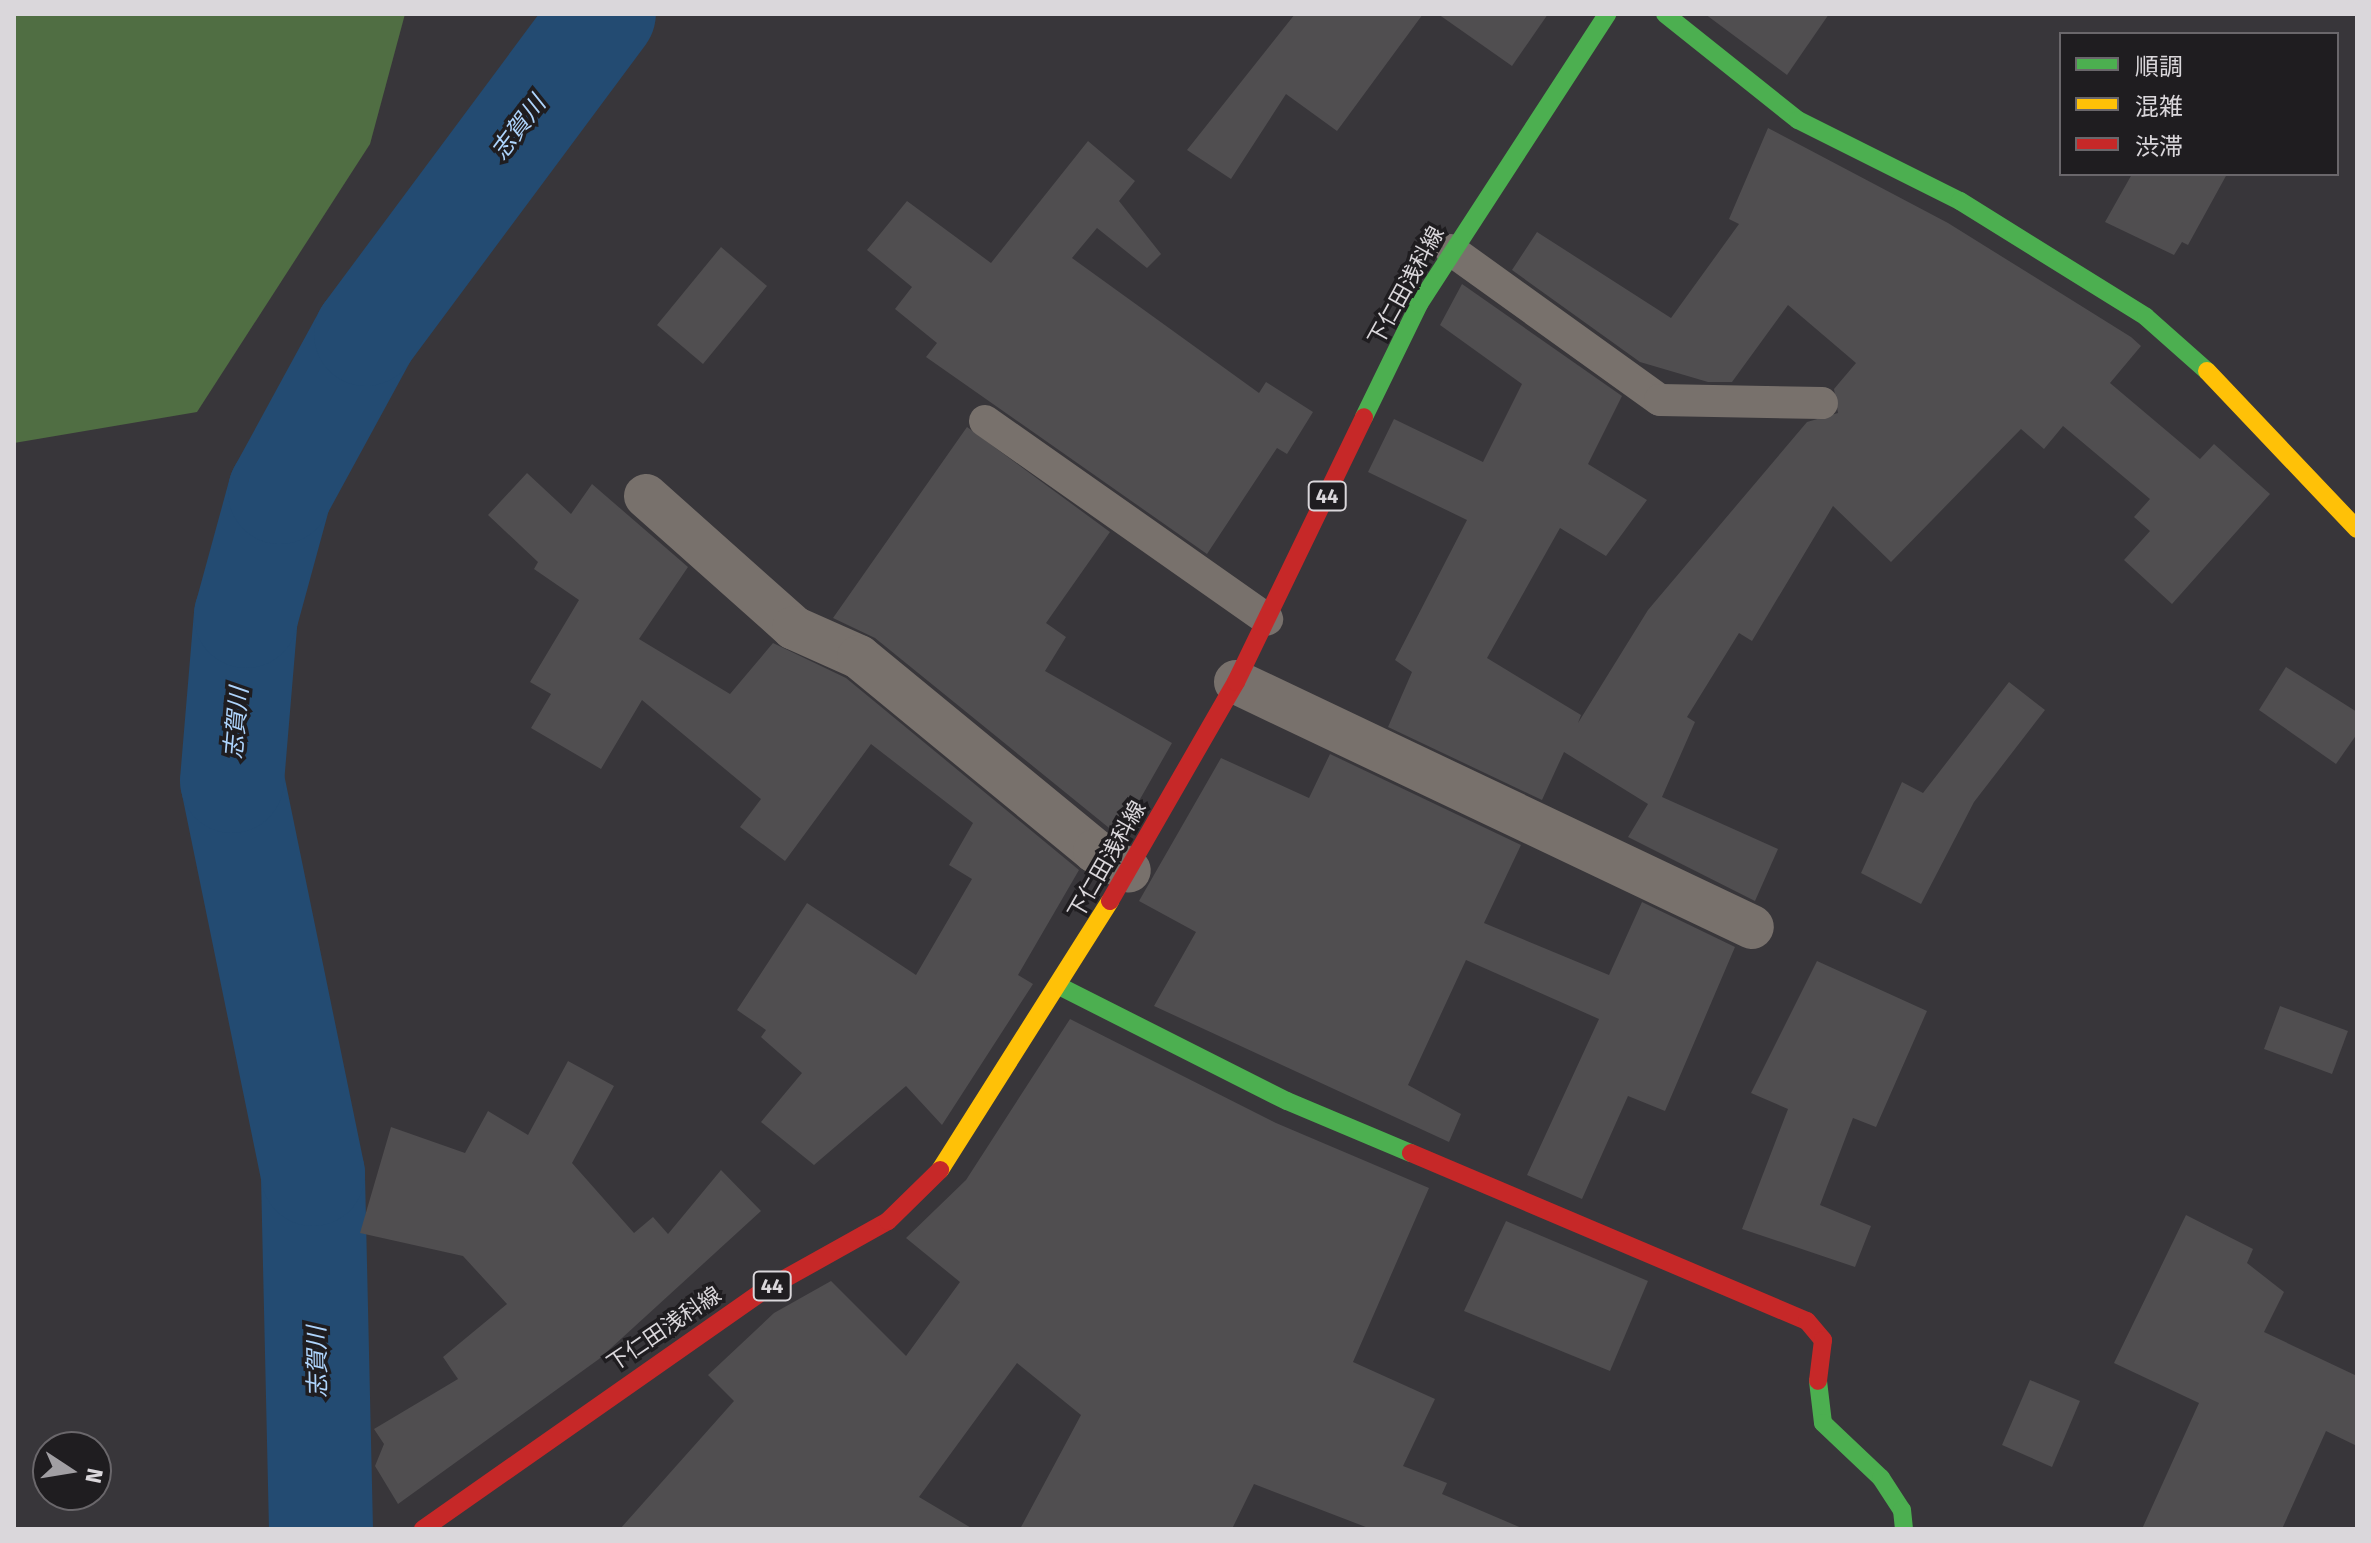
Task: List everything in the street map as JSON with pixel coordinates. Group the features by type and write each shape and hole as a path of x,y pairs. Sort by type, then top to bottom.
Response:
{"main road":[{"name":"下仁田浅科線","path":"423,1529 761,1292 915,1199 967,1134 1061,987 1236,682 1451,250 1607,14"},
{"path":"1665,14 1798,120 1960,201 2146,317 2218,381 2357,529"},
{"path":"1061,987 1287,1101 1807,1321 1823,1340 1816,1392 1823,1423 1881,1478 1902,1510 1904,1529"}],"street":[{"path":"646,496 794,628 859,657 1083,842 1129,871"},
{"path":"1236,682 1752,927"}],"lane":[{"path":"1451,250 1660,400 1822,403"},
{"path":"985,421 1267,619"}],"green space":[{"path":"14,14 405,14 370,144 197,412 14,443"}],"building":[{"path":"1295,14 1423,14 1337,131 1286,94 1231,179 1187,150"},
{"path":"1438,14 1548,14 1512,66"},
{"path":"1705,14 1829,14 1787,75"},
{"path":"1768,128 1948,223 2131,337 2141,346 2110,383 2200,459 2214,444 2270,494 2172,604 2124,560 2150,531 2134,517 2150,499 2063,426 2044,449 2021,429 1891,562 1833,506 1752,641 1739,633 1687,717 1695,722 1662,797 1778,849 1755,901 1628,837 1648,804 1564,752 1542,800 1388,727 1412,672 1395,660 1467,520 1368,472 1394,419 1483,462 1522,384 1440,325 1462,284 1622,396 1588,464 1647,500 1606,556 1560,528 1487,658 1581,715 1578,723 1648,610 1807,422 1838,413 1834,389 1856,363 1788,305 1732,382 1708,382 1640,362 1512,270 1537,232 1671,318 1739,224 1729,219"},
{"path":"1088,141 1135,181 1119,201 1161,254 1147,268 1097,228 1072,258 1259,393 1266,382 1313,412 1287,454 1277,448 1207,554 926,357 937,343 895,309 912,287 867,250 907,201 991,263"},
{"path":"2131,176 2226,176 2188,245 2182,242 2174,255 2105,222"},
{"path":"721,247 767,286 703,364 657,325"},
{"path":"967,427 1110,532 1046,623 1066,637 1045,671 1172,743 1119,836 875,638 833,618"},
{"path":"527,473 571,514 592,484 688,567 639,639 730,694 773,643 846,678 1079,870 1018,975 1033,984 942,1125 906,1086 814,1165 761,1122 802,1073 761,1037 766,1030 737,1010 807,903 916,975 972,879 949,865 973,823 871,744 785,861 740,827 761,799 642,700 601,769 531,728 551,694 530,682 579,600 534,569 538,562 488,515"},
{"path":"2286,667 2357,712 2357,734 2336,764 2259,710"},
{"path":"2009,682 2045,710 1974,802 1921,904 1861,873 1902,782 1923,793"},
{"path":"1330,754 1521,845 1484,923 1609,975 1642,902 1735,947 1665,1111 1628,1096 1582,1199 1527,1175 1599,1019 1466,960 1408,1085 1461,1114 1449,1142 1154,1006 1196,932 1139,901 1221,758 1309,798"},
{"path":"1817,961 1927,1011 1876,1127 1853,1118 1820,1205 1871,1226 1855,1267 1742,1229 1788,1109 1751,1093"},
{"path":"2280,1006 2348,1031 2332,1074 2264,1049"},
{"path":"1070,1019 1276,1123 1429,1188 1353,1362 1435,1399 1403,1466 1447,1483 1442,1494 1524,1529 1371,1529 1254,1484 1232,1529 1020,1529 1081,1415 1017,1363 919,1497 973,1529 620,1529 734,1401 708,1375 774,1313 831,1281 906,1356 960,1282 906,1238 966,1180"},
{"path":"568,1061 614,1086 572,1163 634,1233 653,1217 668,1234 721,1170 761,1211 599,1359 398,1504 375,1466 384,1444 374,1429 458,1379 443,1357 507,1304 463,1256 360,1233 391,1127 465,1153 488,1111 528,1135"},
{"path":"2186,1215 2253,1249 2247,1263 2284,1292 2264,1332 2357,1376 2357,1446 2326,1431 2282,1529 2142,1529 2199,1403 2114,1363"},
{"path":"1506,1221 1648,1281 1610,1371 1464,1311"},
{"path":"2030,1380 2080,1401 2052,1467 2002,1445"}],"waterway":[{"name":"志賀川","path":"321,1529 313,1174 232,781 246,616 280,492 366,334 604,14"}],"traffic: fast":[{"path":"1364,417 1419,304 1607,14"},
{"path":"1665,14 1798,120 1960,201 2146,317 2207,371"},
{"path":"1061,987 1287,1101 1411,1153"},
{"path":"1818,1381 1823,1423 1881,1478 1902,1510 1904,1529"}],"traffic: slow":[{"path":"2207,371 2357,529"},
{"path":"940,1170 1110,901"}],"traffic: jam":[{"path":"1110,901 1236,682 1364,417"},
{"path":"1411,1153 1807,1321 1823,1340 1818,1381"},
{"path":"423,1529 761,1292 888,1221 940,1170"}]}
